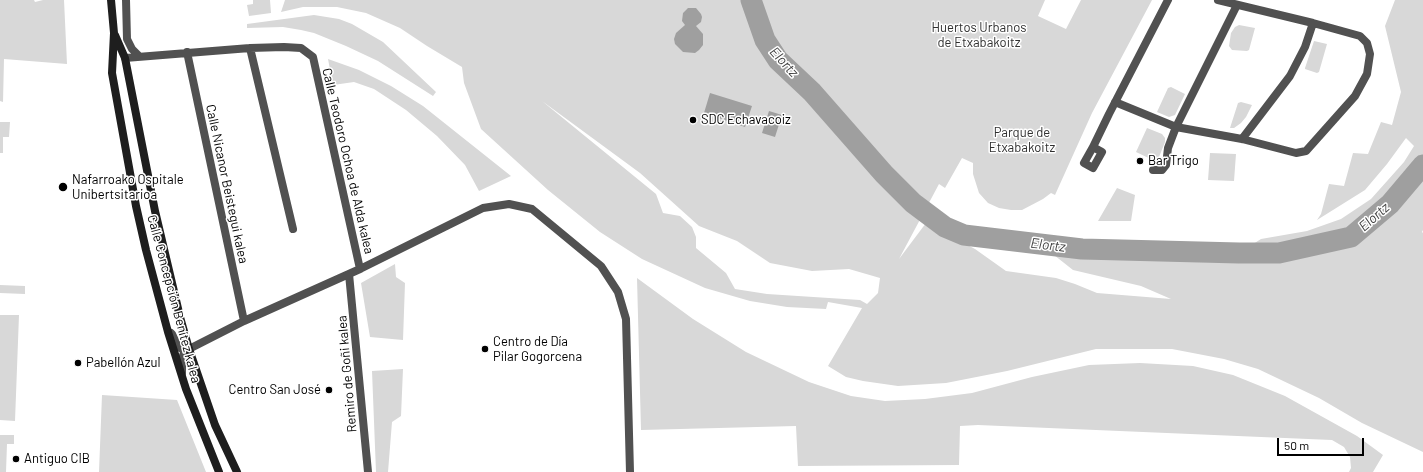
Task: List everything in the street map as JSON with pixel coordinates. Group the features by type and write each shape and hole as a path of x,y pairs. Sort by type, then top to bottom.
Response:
{"main road":[{"name":"Calle Concepción Benítez kalea","path":"111,0 114,33 112,73 136,206 168,332 182,378 219,472"},
{"name":"Calle Concepción Benítez kalea","path":"114,33 125,58 155,211 180,317 189,349 215,425 237,472"}],"street":[{"path":"126,0 127,39 132,49 139,56"},
{"path":"1093,147 1168,0"},
{"path":"1115,102 1176,127 1242,139 1296,153 1306,151 1355,96 1367,74 1370,54 1367,43 1360,36 1218,0"},
{"path":"1153,170 1162,170 1166,165 1168,148 1176,127 1237,5"},
{"path":"1242,139 1290,76 1304,47 1313,23"},
{"name":"Calle Teodoro Ochoa de Alda kalea","path":"125,58 187,52 284,47 301,48 312,57 360,269"},
{"path":"250,48 293,229"},
{"name":"Calle Nicanor Beistegui kalea","path":"187,52 244,321"},
{"name":"Calle Teodoro Ochoa de Alda kalea","path":"189,349 244,321 360,269 483,208 509,204 532,209 601,266 618,292 626,319 630,472"},
{"name":"Remiro de Goñi kalea","path":"349,274 368,472"},
{"path":"168,332 172,334 178,347 182,349 189,349"},
{"path":"182,378 182,359 184,352 189,349"}],"green space":[{"path":"0,0 34,0 35,2 43,0 64,0 67,64 4,59 3,102 0,101"},
{"path":"253,0 270,0 271,13 249,16 247,5 253,4"},
{"path":"285,0 1045,0 1038,16 1066,29 1081,0 1152,0 1092,113 1055,195 1051,193 1022,210 999,208 988,203 979,193 973,174 973,163 962,158 945,188 939,184 899,259 926,223 975,249 1006,271 1056,278 1097,293 1171,299 1141,286 1073,270 1040,244 1082,249 1239,253 1261,239 1307,231 1341,219 1371,199 1404,162 1414,146 1406,138 1365,190 1317,220 1321,214 1329,184 1344,186 1353,153 1368,154 1381,122 1392,125 1401,92 1385,26 1395,0 1423,0 1423,452 1362,423 1319,398 1258,369 1224,359 1172,349 1096,349 1007,371 946,383 898,386 846,377 828,366 862,308 828,302 826,309 787,307 750,301 705,288 642,259 600,232 548,190 481,129 464,83 462,67 400,28 366,13 337,7 303,7 281,12","holes":["542,101 640,173 699,226 737,241 770,263 812,271 849,269 880,278 878,293 867,304 860,300 767,294 735,289 726,273 696,248 696,237 692,227 680,216 663,213 656,194"]},
{"path":"314,15 339,19 352,24 383,42 436,92 433,96 378,61 314,33 283,27 247,28 247,24"},
{"path":"1239,25 1255,28 1249,50 1247,51 1232,50 1229,46 1231,33 1235,27"},
{"path":"1314,41 1327,44 1319,72 1317,73 1305,69"},
{"path":"328,59 359,70 391,86 423,106 511,176 479,191 465,165 437,136 406,110 374,89 354,82 333,85"},
{"path":"1171,87 1185,94 1175,115 1169,117 1157,112 1168,88"},
{"path":"1241,102 1252,105 1241,123 1234,128 1230,128 1238,103"},
{"path":"0,122 10,122 9,137 3,137 3,153 0,153"},
{"path":"1147,128 1162,134 1165,138 1165,142 1157,162 1136,152"},
{"path":"1210,153 1236,154 1234,181 1208,180"},
{"path":"1117,188 1135,195 1131,221 1098,221"},
{"path":"395,264 396,277 405,283 403,340 370,337 361,283"},
{"path":"637,278 693,319 746,352 809,382 851,396 885,401 925,399 972,393 1032,377 1089,365 1140,363 1193,366 1233,375 1285,396 1357,436 1383,455 1373,472 1349,472 1351,468 1350,457 1344,447 1332,440 978,425 960,426 959,465 798,466 796,426 641,430"},
{"path":"0,285 25,286 25,294 0,293"},
{"path":"0,315 19,315 15,421 0,420"},
{"path":"403,369 401,416 392,422 388,472 376,472 372,371"},
{"path":"102,395 177,400 206,472 99,472"},
{"path":"0,435 14,435 14,444 7,444 6,472 0,472"}],"shaded area":[{"path":"688,8 696,8 702,17 701,22 696,26 703,34 703,45 695,53 683,52 675,44 674,39 676,33 685,25 682,21 683,13"},
{"path":"710,93 752,106 745,127 704,113"},
{"path":"769,111 782,115 775,137 762,133"}],"waterway":[{"name":"Elortz","path":"751,0 765,40 778,60 812,92 884,174 913,203 945,227 964,235 1082,249 1279,253 1351,237 1390,204 1423,165"}],"place":[{"name":"SDC Echavacoiz","path":"693,120"},
{"name":"Bar Trigo","path":"1140,161"},
{"name":"Nafarroako Ospitale Unibertsitarioa","path":"63,187"},
{"name":"Centro de Día Pilar Gogorcena","path":"485,349"},
{"name":"Pabellón Azul","path":"78,363"},
{"name":"Centro San José","path":"329,390"},
{"name":"Antiguo CIB","path":"16,459"}],"park label":[{"name":"Huertos Urbanos de Etxabakoitz","path":"979,36"},
{"name":"Parque de Etxabakoitz","path":"1022,140"}]}
